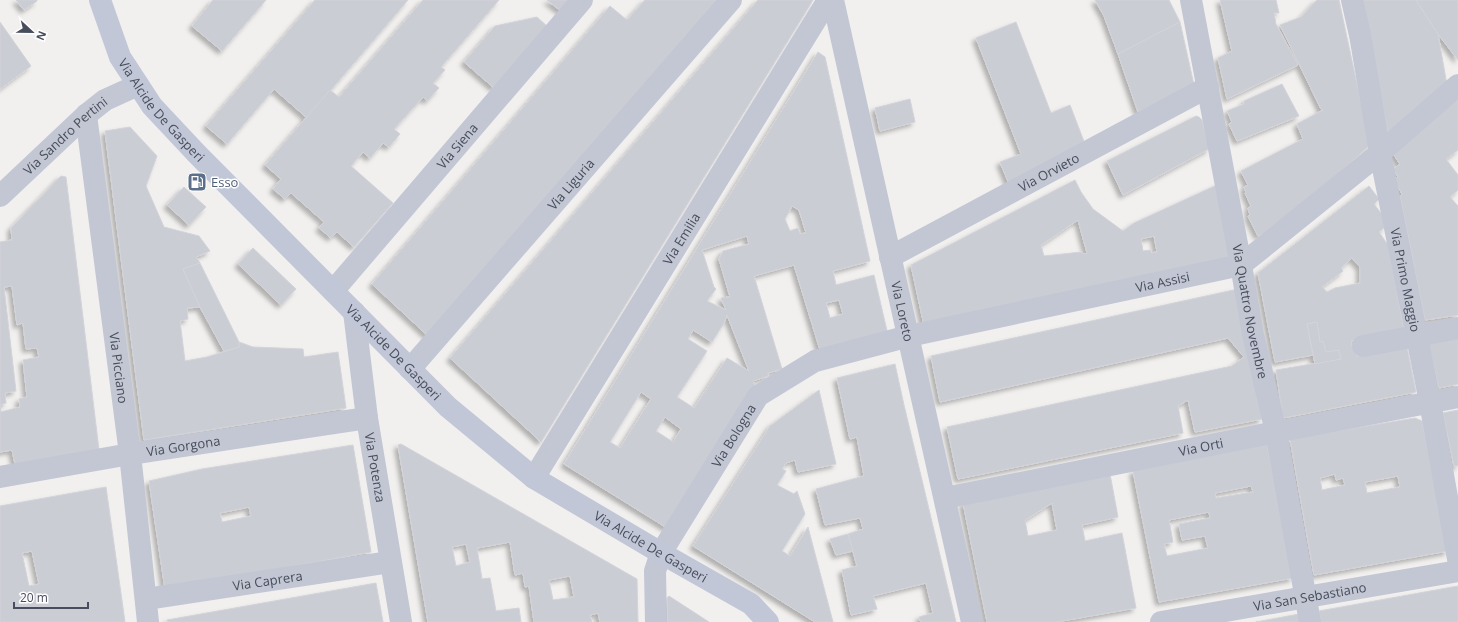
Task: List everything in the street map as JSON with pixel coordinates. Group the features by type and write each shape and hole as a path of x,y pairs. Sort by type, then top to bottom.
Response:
{"main road":[{"name":"Via Alcide De Gasperi","path":"100,0 120,57 152,106 448,407 534,478 751,604 768,622"}],"street":[{"name":"Via Siena","path":"333,291 582,0"},
{"name":"Via Liguria","path":"410,369 731,0"},
{"name":"Via Emilia","path":"534,478 828,0"},
{"name":"Via Loreto","path":"833,0 972,622"},
{"name":"Via Quattro Novembre","path":"1192,0 1253,334 1276,432 1310,622"},
{"name":"Via Primo Maggio","path":"1352,0 1360,35 1380,153 1430,402 1458,559"},
{"name":"Via Sandro Pertini","path":"0,196 86,115 105,100 138,85"},
{"name":"Via Assisi","path":"909,336 1241,265 1380,153 1458,85"},
{"name":"Via Orvieto","path":"890,258 1208,87"},
{"name":"Via Picciano","path":"86,115 130,454 148,622"},
{"name":"Via Potenza","path":"354,312 368,418 400,622"},
{"path":"1363,346 1458,328"},
{"name":"Via Bologna","path":"656,622 655,571 661,553 758,396 815,360 909,336"},
{"name":"Via Orti","path":"945,498 1458,397"},
{"name":"Via Gorgona","path":"0,477 130,454 368,418"},
{"name":"Via Caprera","path":"146,599 390,562"},
{"name":"Via San Sebastiano","path":"1161,622 1458,571"}],"building":[{"path":"16,0 37,0 37,1 24,10"},
{"path":"213,0 266,0 222,51 192,26"},
{"path":"315,0 408,0 307,118 274,89 227,144 206,126"},
{"path":"423,0 499,0 441,67 445,70 433,83 439,88 427,101 423,97 394,129 400,134 389,147 383,143 370,158 363,152 351,166 393,203 354,247 337,232 331,238 319,228 324,222 291,193 285,199 273,189 281,179 265,165 330,90 339,97"},
{"path":"547,0 572,0 562,12"},
{"path":"645,0 718,0 428,336 372,284 610,6 627,20"},
{"path":"758,0 813,0 541,442 450,358"},
{"path":"1095,0 1169,0 1180,22 1118,54 1104,16"},
{"path":"1220,0 1276,0 1279,13 1274,13 1276,24 1298,65 1227,99 1218,58 1232,51"},
{"path":"1317,0 1339,0 1370,145 1297,211 1272,226 1272,229 1258,236 1248,216 1250,215 1248,208 1251,206 1244,187 1248,185 1241,171 1303,139 1297,124 1323,110 1321,109 1280,25 1301,17"},
{"path":"1361,0 1416,0 1438,34 1447,85 1388,132"},
{"path":"1416,0 1458,0 1458,60 1438,34"},
{"path":"537,17 548,27 494,88 464,62 495,26"},
{"path":"0,22 31,66 0,89"},
{"path":"1016,22 1051,113 1070,105 1085,144 1009,184 1000,162 1021,154 976,38"},
{"path":"1180,22 1194,85 1138,112 1118,54"},
{"path":"818,52 825,57 870,261 833,271 836,285 874,275 888,335 820,350 794,265 754,276 782,369 768,373 768,376 753,381 756,388 667,528 564,464","holes":["792,206 799,210 806,233 800,234 798,228 790,231 785,219","747,236 749,244 723,251 719,259 730,297 721,298 726,310 707,301 716,289 714,287 702,250","839,300 843,314 830,318 826,303","727,315 749,371 727,358 694,408 677,397 707,351 688,339 693,330 712,342 724,323","641,392 651,399 620,448 610,442","665,417 681,429 673,442 656,431"]},
{"path":"1282,84 1299,116 1237,141 1229,124 1232,122 1227,111 1244,104 1244,101"},
{"path":"1458,98 1458,150 1446,159 1458,175 1458,190 1450,197 1458,206 1458,315 1425,320 1400,196 1402,194 1394,180 1398,177 1393,169 1400,164 1391,151"},
{"path":"910,99 915,122 880,131 875,108"},
{"path":"1196,116 1202,120 1209,149 1123,195 1107,161"},
{"path":"130,127 157,156 146,186 164,227 199,236 210,251 196,257 200,263 183,269 200,307 187,308 188,319 180,321 185,361 207,357 239,347 239,342 253,347 303,349 304,357 338,352 346,408 144,440 105,131"},
{"path":"61,176 66,177 99,450 15,464 12,450 0,452 0,242 12,240 11,228","holes":["12,286 17,325 23,323 26,349 37,348 39,357 23,360 27,397 19,399 20,407 1,412 0,405 6,403 5,393 16,391 4,287"]},
{"path":"1075,180 1081,192 1093,209 1123,231 1134,223 1219,184 1233,260 925,330 911,265","holes":["1078,220 1087,253 1084,254 1081,252 1044,256 1041,245","1154,236 1157,252 1151,253 1151,250 1143,251 1141,239"]},
{"path":"1369,186 1379,199 1374,204 1387,221 1383,225 1385,227 1379,232 1388,245 1404,330 1351,341 1352,346 1355,346 1357,356 1407,347 1416,392 1283,418 1276,370 1341,359 1339,350 1326,352 1323,341 1320,342 1317,322 1307,324 1313,355 1275,362 1258,273","holes":["1352,258 1360,267 1360,283 1335,288 1327,292 1322,287 1343,271 1341,268"]},
{"path":"184,187 206,207 189,225 167,205"},
{"path":"253,248 296,289 281,305 238,264"},
{"path":"200,263 239,342 239,347 224,351 200,307 183,269"},
{"path":"1238,289 1262,419 1195,432 1188,400 1178,406 1183,433 958,479 947,427 1232,366 1244,357 1228,338 940,402 931,356"},
{"path":"1317,322 1320,342 1323,341 1326,352 1339,350 1341,359 1315,364 1307,324"},
{"path":"1458,337 1458,384 1439,388 1428,342"},
{"path":"895,364 956,622 921,622 919,617 933,613 926,583 873,596 877,609 851,615 842,570 857,566 848,534 863,529 860,518 825,525 816,489 864,476 857,437 850,439 837,378"},
{"path":"819,390 836,464 798,472 795,460 786,463 782,469 786,471 777,485 794,494 797,491 805,514 782,551 790,556 808,527 833,622 815,622 693,546 770,426"},
{"path":"1458,410 1458,466 1454,466 1443,413"},
{"path":"1415,418 1422,421 1448,551 1314,575 1290,439","holes":["1335,474 1336,480 1343,478 1345,485 1322,490 1320,478","1398,476 1400,487 1367,493 1365,482"]},
{"path":"401,444 637,579 638,622 600,622 598,613 590,615 592,622 534,622 529,586 525,587 523,573 515,575 510,542 477,548 482,579 490,578 496,611 519,608 521,622 428,622 398,445","holes":["466,544 470,562 456,566 452,547","570,576 574,597 553,600 549,580"]},
{"path":"1267,444 1293,578 1159,602 1133,471","holes":["1251,486 1253,492 1216,498 1215,493","1209,512 1210,518 1179,524 1182,540 1205,536 1208,548 1167,556 1164,544 1173,542 1169,520"]},
{"path":"353,445 371,552 165,589 149,481 202,469","holes":["249,507 251,516 222,522 220,513"]},
{"path":"1110,474 1118,517 1082,525 1085,541 1122,533 1136,608 1056,622 987,622 963,503","holes":["1052,503 1057,530 1028,536 1025,520"]},
{"path":"106,487 125,622 0,622 0,506","holes":["32,551 39,584 29,586 22,553"]},
{"path":"848,534 853,551 836,555 830,539"},
{"path":"376,583 383,622 168,622 167,620"},
{"path":"1458,586 1458,622 1321,622 1319,611"},
{"path":"669,596 709,622 668,622 667,598"},
{"path":"1299,614 1300,622 1256,622"}],"place":[{"name":"Esso","path":"197,182"}]}
